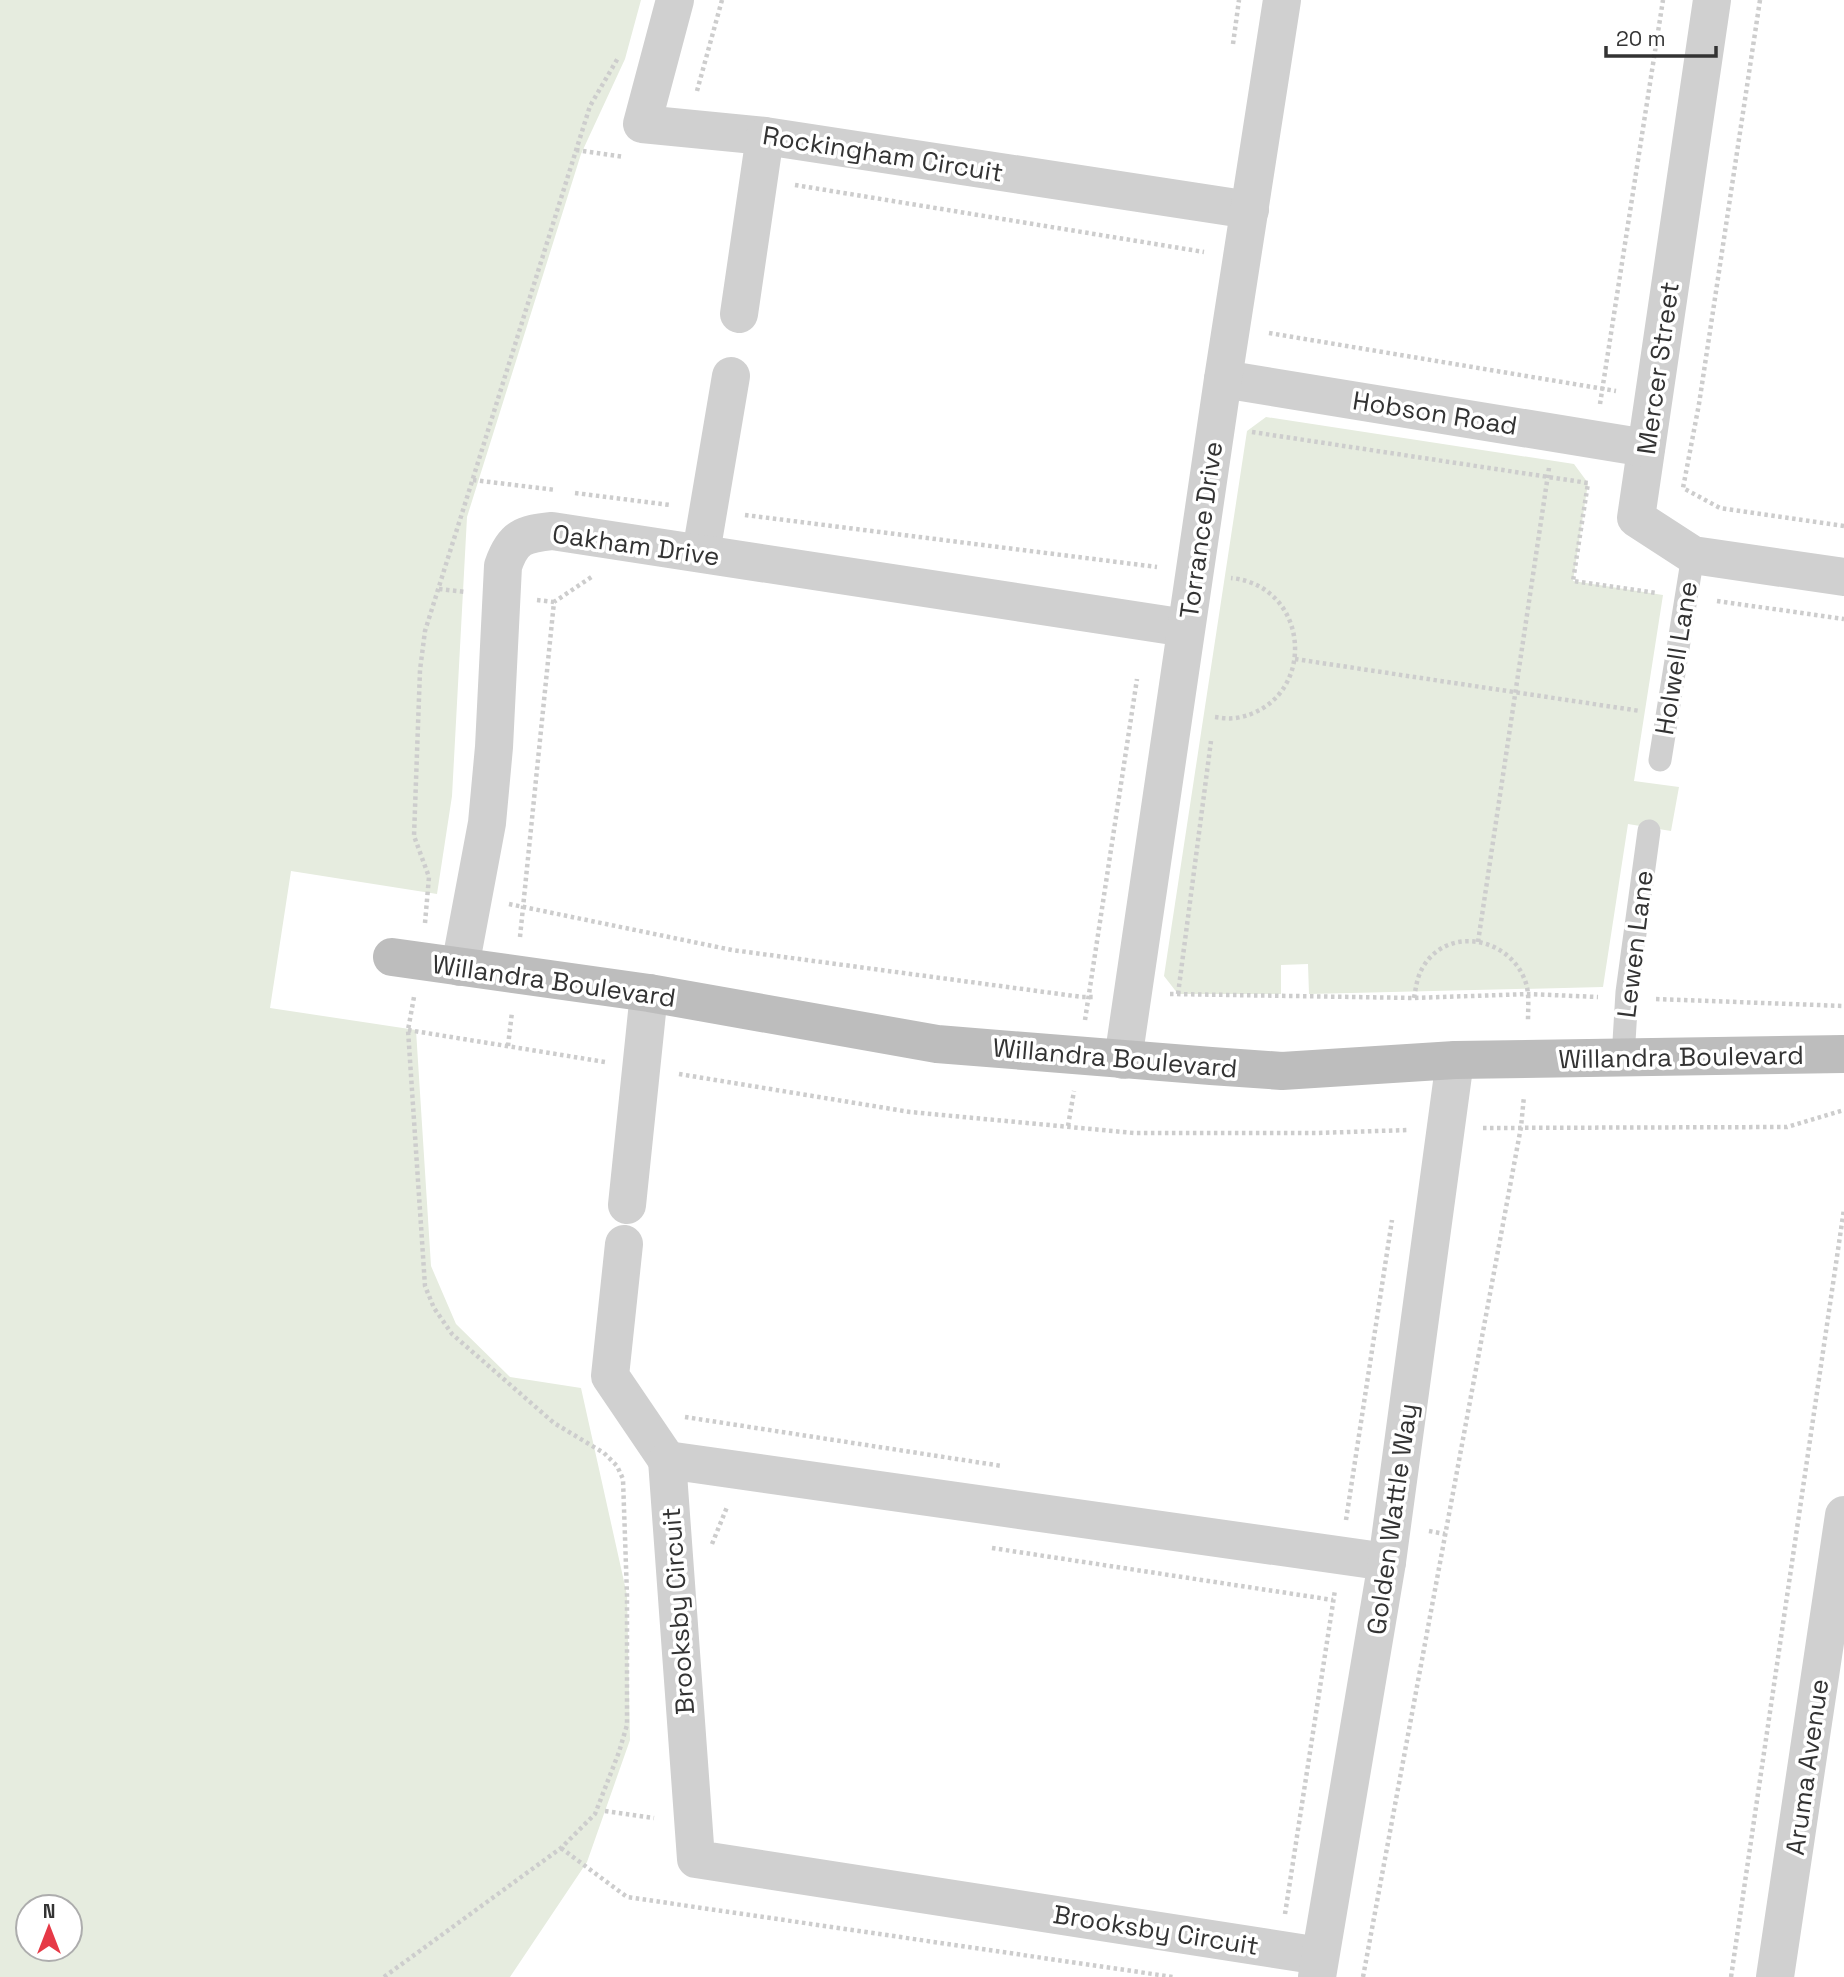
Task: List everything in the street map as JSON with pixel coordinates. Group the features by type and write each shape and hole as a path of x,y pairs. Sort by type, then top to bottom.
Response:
{"street":[{"name":"Rockingham Circuit","path":"675,0 642,124 765,136 1250,210"},
{"name":"Torrance Drive","path":"1123,1060 1223,379 1282,0"},
{"name":"Mercer Street","path":"1712,0 1636,518 1693,555 1844,577"},
{"path":"739,314 765,136"},
{"path":"701,553 731,376"},
{"name":"Hobson Road","path":"1223,379 1646,448"},
{"name":"Oakham Drive","path":"460,967 487,823 494,747 503,566 508,550 517,539 529,533 552,531 1186,628"},
{"name":"Willandra Boulevard","path":"407,960 649,993 937,1044 1282,1071 1455,1060 1844,1054"},
{"path":"628,1205 649,993"},
{"name":"Golden Wattle Way","path":"1318,1966 1387,1562 1455,1060"},
{"path":"624,1244 610,1376 667,1460 1387,1562"},
{"name":"Brooksby Circuit","path":"667,1460 696,1859 1318,1966"},
{"name":"Aruma Avenue","path":"1775,1977 1844,1514"}],"lane":[{"name":"Holwell Lane","path":"1660,760 1693,555"},
{"name":"Lewen Lane","path":"1623,1058 1627,992 1649,831"}],"path":[{"path":"686,128 722,0"},
{"path":"1663,0 1573,582 1844,619"},
{"path":"1760,0 1699,404 1683,488 1720,508 1844,526"},
{"path":"384,1977 561,1848 595,1814 627,1725 623,1479 617,1466 604,1454 554,1423 452,1334 434,1308 425,1286 408,1030 407,960 429,877 414,836 420,670 425,631 590,106 618,58 621,46"},
{"path":"576,150 626,158"},
{"path":"759,179 1243,258"},
{"path":"1264,332 1699,404"},
{"path":"1247,431 1588,484"},
{"path":"1478,942 1554,433"},
{"path":"473,480 556,490"},
{"path":"570,492 1195,572 1237,578 1256,584 1273,596 1286,611 1293,629 1296,649 1293,669 1285,687 1271,702 1254,713 1235,718 1215,718"},
{"path":"508,1046 554,602 591,576 605,578"},
{"path":"1295,659 1667,715"},
{"path":"1363,1977 1521,1127 1528,1059 1528,994 1516,962 1503,950 1470,940 1452,943 1424,964 1417,980 1414,998"},
{"path":"408,1030 910,1112 1134,1133 1317,1133 1521,1127 1787,1127 1844,1110"},
{"path":"1731,1977 1844,1209"},
{"path":"710,1548 727,1507"},
{"path":"989,1547 1334,1600"},
{"path":"561,1848 628,1897 1173,1977"}],"shaded area":[{"path":"0,0 641,0 625,59 581,154 467,517 452,796 437,894 291,871 270,1008 416,1030 431,1266 456,1324 510,1377 581,1388 627,1595 630,1740 587,1862 510,1977 0,1977"},
{"path":"1266,417 1574,464 1588,483 1573,581 1663,595 1634,781 1679,787 1671,831 1628,824 1603,987 1309,994 1308,964 1281,965 1281,994 1178,994 1164,976 1247,431"}]}
